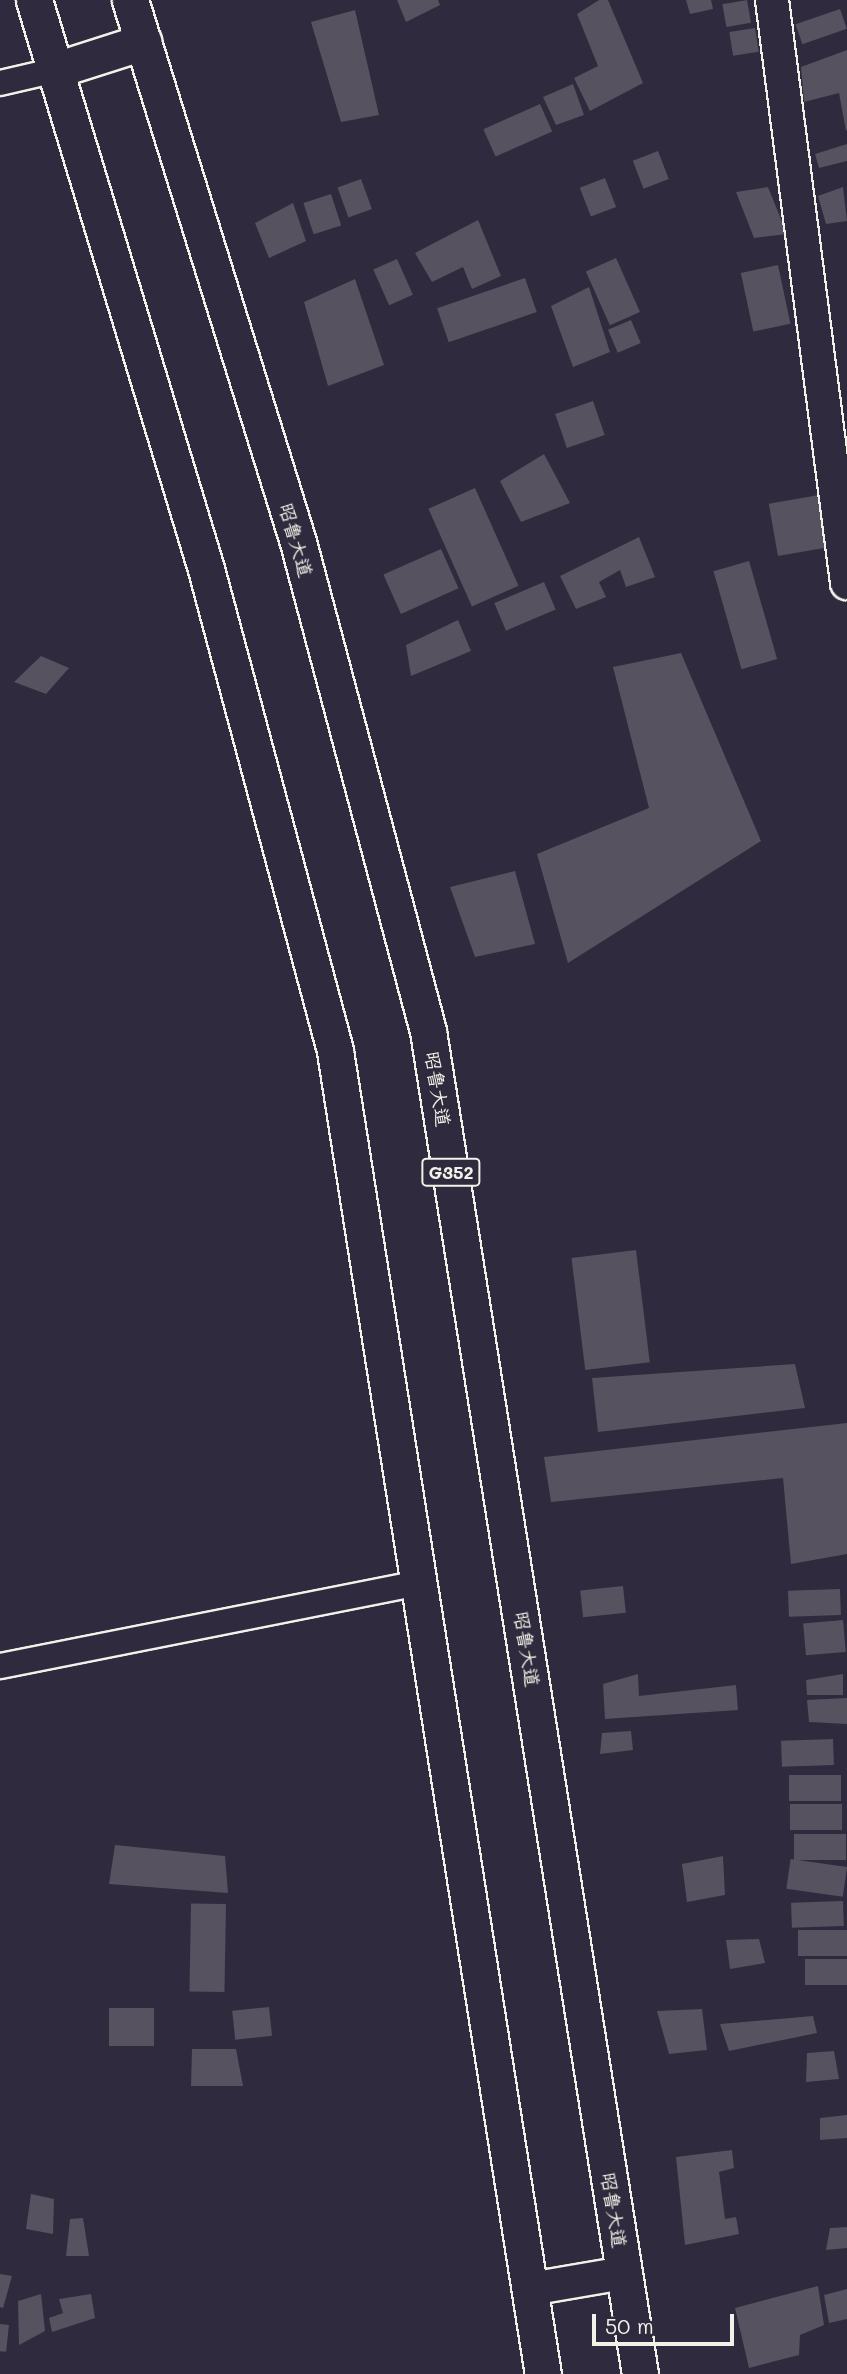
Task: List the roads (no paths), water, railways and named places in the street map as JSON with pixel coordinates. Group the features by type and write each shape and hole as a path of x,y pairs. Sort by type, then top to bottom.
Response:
{"highway":[{"path":"34,0 52,71 206,569 335,1051 543,2374"},
{"name":"昭鲁大道","path":"130,0 298,542 428,1031 640,2374"},
{"path":"52,71 143,42"}],"main road":[{"path":"772,0 847,583"},
{"path":"530,2288 624,2273"}],"street":[{"path":"0,83 52,71"},
{"path":"0,1667 420,1583"}]}
